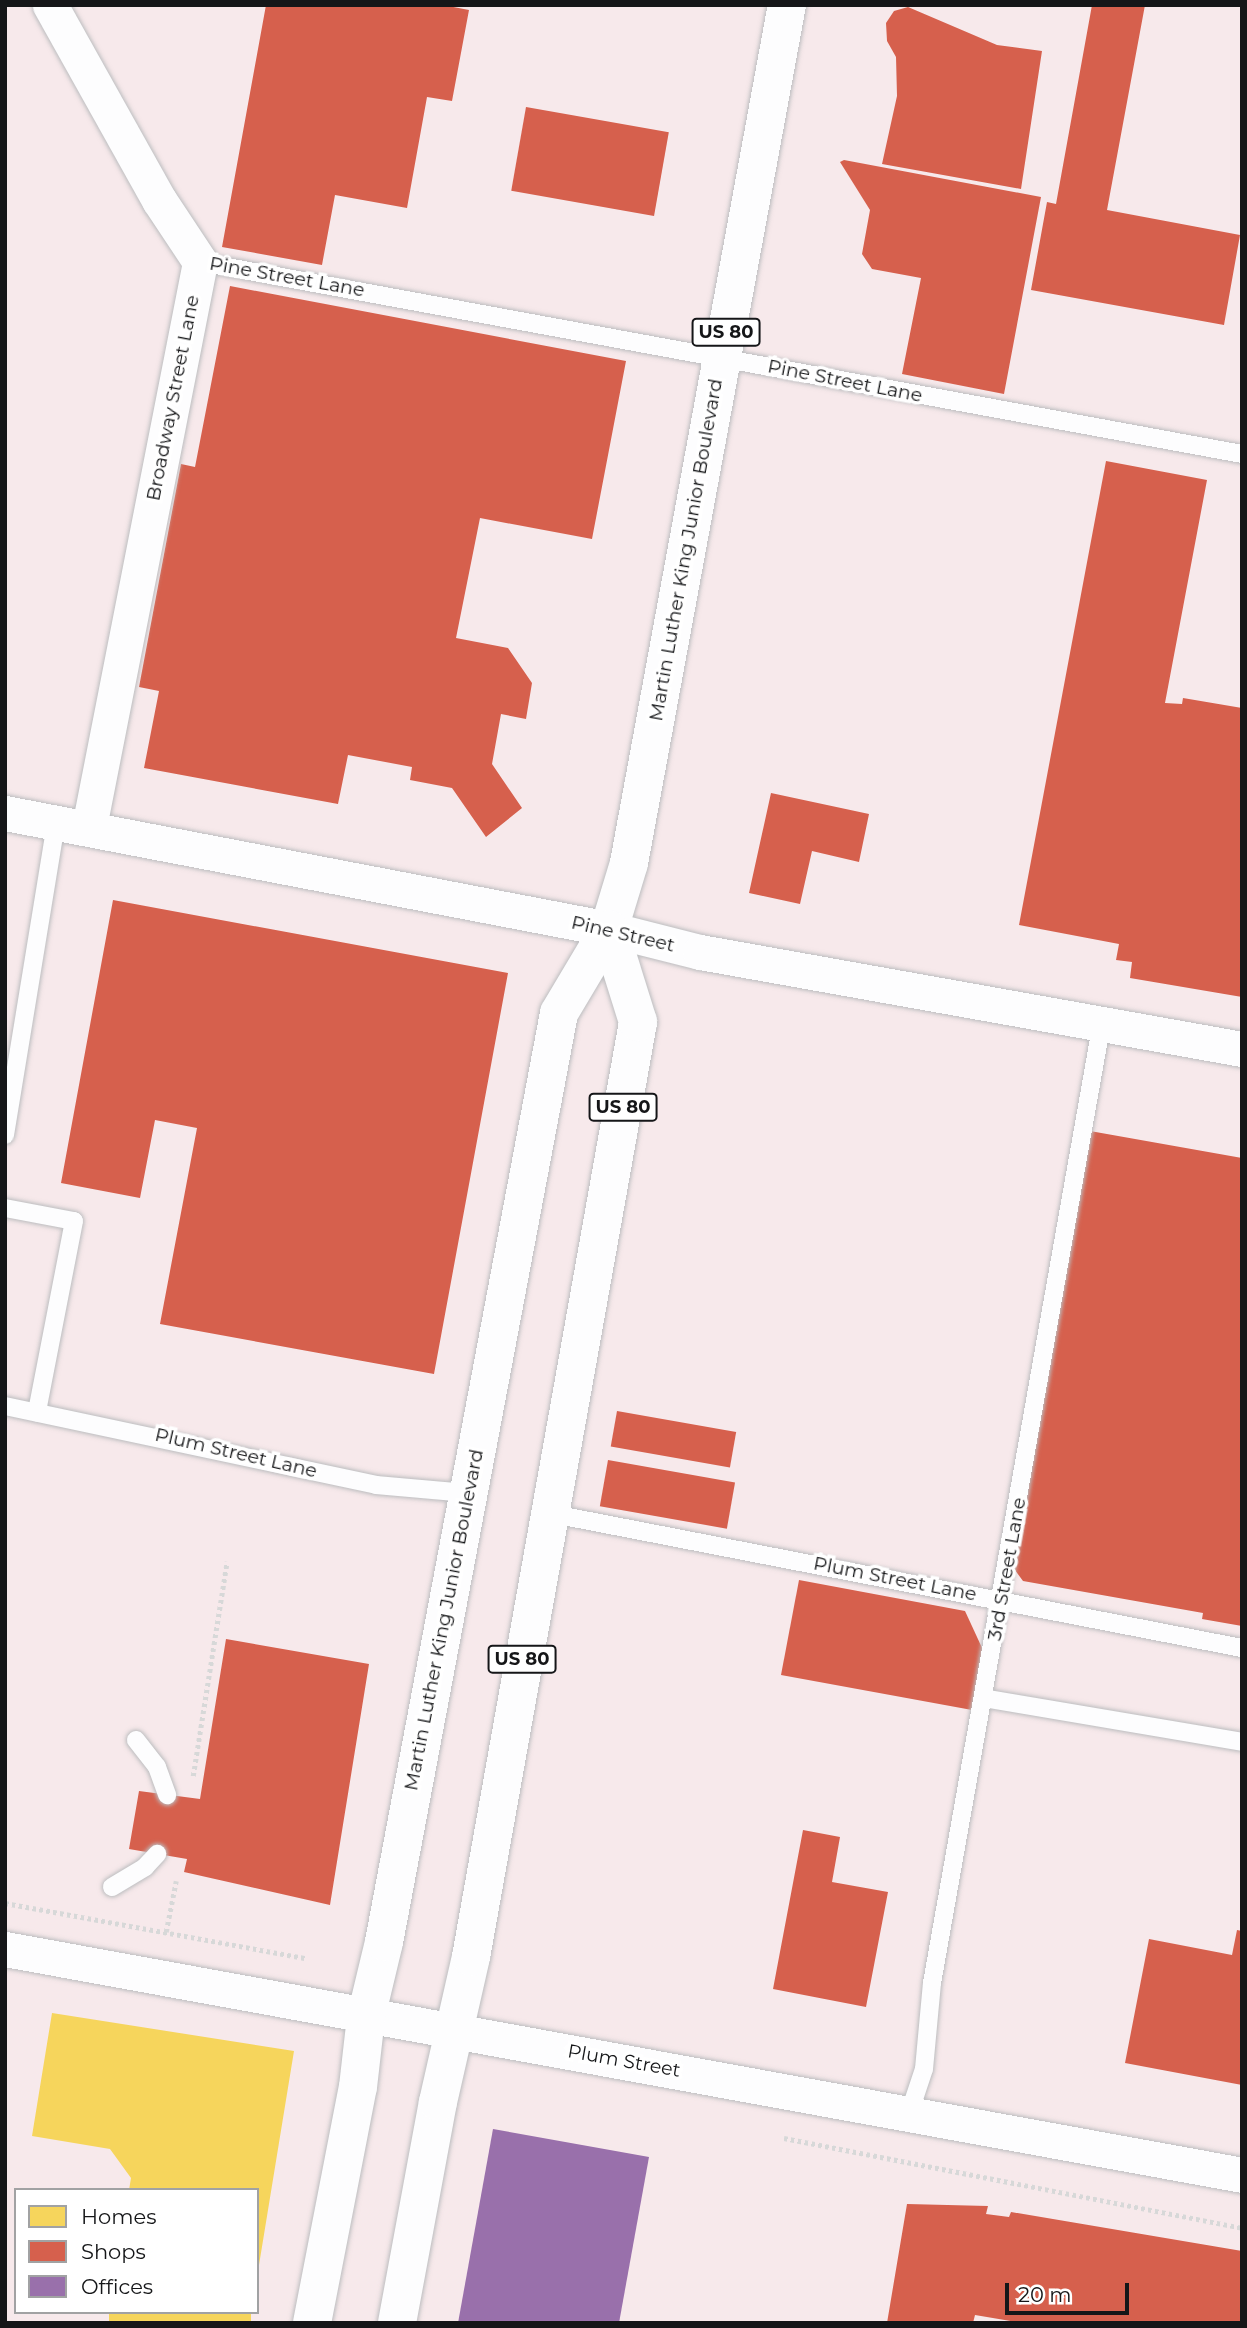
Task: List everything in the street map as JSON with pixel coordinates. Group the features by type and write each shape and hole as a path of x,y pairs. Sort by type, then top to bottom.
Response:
{"main road":[{"name":"Martin Luther King Junior Boulevard","path":"312,2323 358,2087 366,2017 559,1013 609,929 628,863 787,5"},
{"name":"US 80","path":"397,2323 438,2102 457,2031 638,1022 609,929"}],"street":[{"path":"50,5 159,200 200,262"},
{"name":"Broadway Street Lane","path":"72,824 200,262"},
{"name":"Pine Street","path":"5,813 609,929 700,952 1242,1049"},
{"name":"Plum Street","path":"5,1949 1242,2175"}],"lane":[{"name":"Pine Street Lane","path":"200,262 1242,454"},
{"path":"5,1135 72,824"},
{"name":"3rd Street Lane","path":"909,2114 924,2069 932,1983 1102,1022"},
{"path":"5,1208 74,1221 37,1412"},
{"name":"Plum Street Lane","path":"5,1406 376,1485 467,1493"},
{"name":"Plum Street Lane","path":"548,1513 1002,1599 1242,1648"},
{"path":"982,1698 1242,1742"},
{"path":"136,1740 157,1767 167,1796"},
{"path":"112,1887 145,1867 156,1854"}],"path":[{"path":"192,1785 228,1562"},
{"path":"166,1931 178,1870"},
{"path":"5,1903 306,1958"},
{"path":"784,2138 1242,2228"}],"shaded area":[{"path":"5,5 1242,5 1242,2323 5,2323"}],"building: Homes":[{"path":"52,2013 294,2051 259,2265 259,2188 129,2188 131,2178 110,2149 32,2136"},
{"path":"109,2314 251,2314 251,2323 109,2323"}],"building: Shops":[{"path":"266,5 443,5 469,10 452,101 427,97 407,208 335,195 322,265 222,247"},
{"path":"1092,5 1145,5 1107,210 1240,235 1224,325 1031,290 1047,202 1056,204"},
{"path":"908,7 997,45 1042,51 1021,189 882,164 897,96 896,57 887,41 886,23 894,11"},
{"path":"526,107 669,132 654,216 511,191"},
{"path":"844,160 1041,197 1004,394 902,374 921,278 872,269 862,254 870,210 840,162"},
{"path":"230,286 626,361 592,539 480,518 456,638 508,648 532,683 526,719 501,714 492,764 522,808 486,837 452,788 410,780 412,767 348,755 338,804 144,768 159,691 139,687 181,464 195,467"},
{"path":"1106,461 1207,480 1165,703 1182,704 1183,698 1242,708 1242,997 1130,978 1132,962 1116,960 1119,944 1019,925"},
{"path":"771,793 869,814 859,862 812,851 800,904 749,893"},
{"path":"113,900 508,973 434,1374 160,1324 197,1128 155,1120 140,1198 61,1183"},
{"path":"1090,1131 1242,1158 1242,1626 1202,1619 1203,1613 1023,1581 1012,1566"},
{"path":"617,1411 736,1432 730,1467 611,1446"},
{"path":"608,1460 735,1482 727,1529 600,1506"},
{"path":"799,1580 965,1611 983,1650 972,1710 781,1675"},
{"path":"226,1639 369,1664 330,1905 184,1872 187,1859 129,1849 139,1791 200,1799"},
{"path":"803,1830 840,1837 832,1882 888,1892 866,2007 773,1989"},
{"path":"1237,1930 1242,1931 1242,2085 1125,2063 1149,1939 1232,1955"},
{"path":"907,2204 988,2206 986,2214 1009,2217 1011,2212 1242,2251 1242,2323 1022,2323 975,2315 973,2323 887,2323"}],"building: Offices":[{"path":"493,2129 649,2157 619,2323 458,2323"}]}
